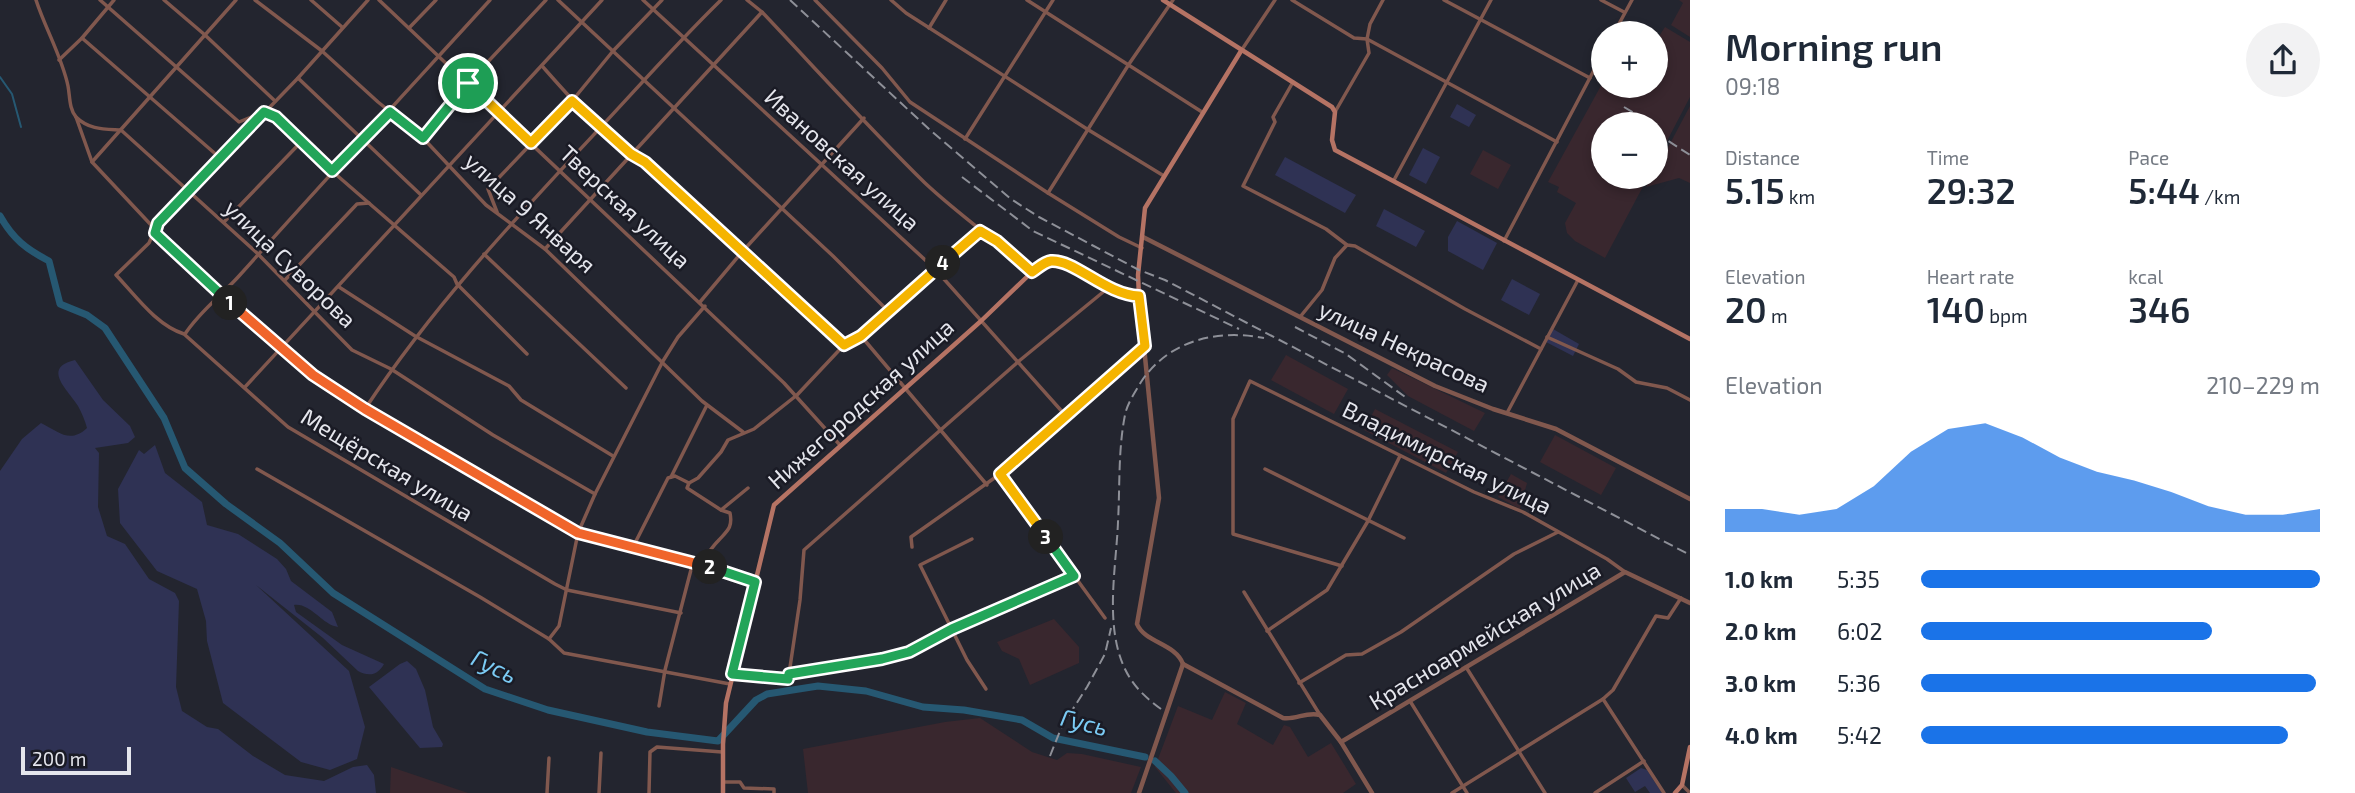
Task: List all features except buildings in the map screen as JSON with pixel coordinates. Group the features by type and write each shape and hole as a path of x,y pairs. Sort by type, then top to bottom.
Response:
{"main road":[{"path":"1163,0 1171,2 1241,51 1334,109 1332,140 1335,150 1690,339"},
{"path":"1139,296 1138,275 1145,208 1241,51"},
{"name":"Нижегородская улица","path":"723,793 723,727 730,684 774,505 1046,262 1063,262 1108,288 1125,295 1139,296"},
{"path":"1675,793 1686,786 1690,747"}],"street":[{"path":"36,0 67,84 70,105 92,162 152,226 155,233 313,375 365,409 578,533 694,562 755,582"},
{"path":"100,0 239,122 264,112 276,117 332,171 454,277 457,284 527,354"},
{"path":"59,60 114,0"},
{"path":"164,0 275,101"},
{"path":"92,162 236,0"},
{"name":"улица 9 Января","path":"255,0 323,51 423,138 486,205 545,249 707,405 743,432"},
{"path":"311,0 342,27"},
{"path":"155,233 158,223 187,191 298,78 368,0"},
{"name":"Тверская улица","path":"380,0 705,306 797,395 840,445"},
{"path":"409,28 436,0"},
{"path":"184,334 194,319 238,277 490,0"},
{"path":"423,138 468,83 546,0"},
{"path":"558,0 888,311"},
{"path":"245,387 602,0"},
{"name":"Ивановская улица","path":"643,0 935,269 1066,416"},
{"path":"497,213 488,189 572,101 613,51 662,0"},
{"path":"365,409 415,336 457,284 643,80 721,0"},
{"path":"747,0 762,12 925,183 1032,272"},
{"path":"815,0 882,68 909,102 1048,193 1142,248"},
{"path":"891,0 929,28 1164,176"},
{"path":"929,28 946,0"},
{"path":"1027,0 1202,112"},
{"path":"965,139 1053,0"},
{"path":"1241,51 1275,0"},
{"path":"1293,0 1354,38 1367,39 1557,142"},
{"path":"1334,109 1369,53 1367,39 1370,24 1383,0"},
{"path":"1444,0 1590,78 1504,241"},
{"path":"1394,180 1491,0"},
{"path":"1601,0 1625,12"},
{"path":"1620,21 1632,0"},
{"path":"1048,193 1171,2"},
{"path":"545,249 762,12"},
{"path":"82,38 219,157"},
{"path":"542,67 572,101 631,154 645,162 844,345"},
{"path":"298,78 421,196"},
{"path":"1293,82 1273,117 1275,122 1243,186 1326,229 1347,245 1355,246 1398,269 1418,283 1541,349"},
{"path":"76,117 95,129 121,130"},
{"path":"700,302 864,118"},
{"name":"улица Суворова","path":"121,130 257,253 352,350 391,369 493,435 595,494"},
{"path":"224,222 302,142"},
{"path":"285,280 357,204 369,203"},
{"path":"700,564 717,542 729,532 732,522 730,513 687,488 689,483 698,478 728,440 754,429 797,395 844,345 861,336 980,231"},
{"name":"Мещёрская улица","path":"155,233 149,243 116,275 162,322 172,330 184,334 288,427 567,590 681,613"},
{"name":"улица Некрасова","path":"1143,237 1434,386 1556,429 1690,499"},
{"path":"1300,317 1322,290 1335,258 1347,245"},
{"path":"484,254 626,388"},
{"path":"1507,413 1578,280"},
{"path":"339,287 415,336 509,386 522,400 614,456"},
{"path":"732,674 788,679 800,600 804,550 941,428 1108,288"},
{"path":"1139,296 1158,498 1137,624 1142,632 1176,652 1183,664 1283,718 1294,719 1315,713 1320,715"},
{"path":"549,639 559,626 578,533 595,494 663,361 678,337 705,306"},
{"path":"861,336 987,485"},
{"path":"1547,337 1618,369 1636,382 1667,388 1690,400"},
{"path":"912,547 911,537 987,485 1145,346"},
{"name":"Владимирская улица","path":"1342,566 1233,534 1233,419 1250,381 1474,492 1523,512 1625,572"},
{"path":"633,547 707,405"},
{"path":"1267,631 1327,590 1368,522 1401,455"},
{"path":"257,469 549,639 564,653 730,684"},
{"path":"1265,469 1404,538"},
{"path":"1000,474 1105,618"},
{"path":"671,477 675,476 689,483"},
{"path":"721,510 748,488"},
{"path":"1299,683 1346,655 1362,654 1401,632 1514,554 1558,532"},
{"path":"972,539 920,565 967,660 986,689"},
{"path":"659,706 665,670 694,562"},
{"name":"Красноармейская улица","path":"1341,742 1625,572 1681,598"},
{"path":"789,674 909,652 952,629 1074,576"},
{"path":"1244,592 1299,683 1341,742 1372,793"},
{"path":"1452,793 1603,699 1613,690 1656,616 1668,618 1681,598 1690,603"},
{"path":"1139,793 1183,664"},
{"path":"1466,667 1545,793"},
{"path":"1603,699 1664,793"},
{"path":"1410,701 1467,793"},
{"path":"649,793 650,752 657,747 722,752"},
{"path":"599,793 600,753"},
{"path":"547,793 549,758"},
{"path":"1595,793 1644,761"},
{"path":"723,782 740,782 744,788 774,789 774,793"},
{"path":"1686,786 1690,793"}],"shaded area":[{"path":"1679,0 1690,0 1690,37 1671,25 1683,3"},
{"path":"1668,29 1690,42 1690,97 1668,139 1668,112 1591,112 1591,189 1642,189 1605,258 1575,241 1567,233 1565,223 1576,203 1557,192 1559,187 1548,182 1594,98 1668,98"},
{"path":"1457,104 1476,115 1469,127 1450,117"},
{"path":"1690,106 1690,183 1679,178 1668,181 1668,147"},
{"path":"1423,148 1440,157 1426,184 1409,175"},
{"path":"1483,150 1511,165 1498,189 1470,174"},
{"path":"1285,157 1356,195 1345,213 1275,175"},
{"path":"1384,209 1425,231 1416,247 1376,226"},
{"path":"1457,221 1497,243 1483,270 1448,251 1448,237"},
{"path":"1512,279 1540,294 1529,315 1501,300"},
{"path":"1553,329 1579,344 1573,356 1546,342"},
{"path":"1286,355 1348,389 1334,414 1271,380"},
{"path":"75,360 103,400 130,426 135,437 128,443 95,448 99,453 98,507 107,536 125,544 149,579 175,593 179,601 176,687 182,711 207,727 218,729 253,756 285,775 324,781 353,767 367,765 374,775 376,793 0,793 0,471 22,439 41,423 70,436 87,428 58,374 60,368"},
{"path":"1392,368 1485,413 1474,431 1408,396 1387,375"},
{"path":"1375,409 1458,452 1446,473 1364,430"},
{"path":"1555,435 1616,468 1601,495 1540,462"},
{"path":"155,445 165,473 202,502 207,525 238,534 277,559 286,569 291,581 332,612 338,627 306,607 294,605 296,612 342,645 384,664 373,674 358,671 323,638 256,585 349,671 365,727 357,759 330,770 301,762 223,703 197,589 157,571 120,523 118,489 139,450 144,454"},
{"path":"1511,474 1527,483 1520,509 1498,497"},
{"path":"1054,619 1079,647 1079,663 1030,685 1019,659 1002,651 997,642"},
{"path":"407,661 416,669 425,690 433,727 443,744 442,747 420,748 369,687"},
{"path":"1225,692 1246,703 1237,724 1273,745 1284,725 1290,727 1308,757 1331,743 1356,784 1343,793 1176,793 1155,767 1178,706 1212,720"},
{"path":"980,718 1032,752 1057,760 1067,753 1082,754 1141,767 1131,793 808,793 803,749"},
{"path":"391,767 468,793 390,793"},
{"path":"1641,768 1647,770 1662,793 1650,793 1645,786 1635,792 1626,778"}],"waterway":[{"path":"0,77 12,94 21,127"},
{"name":"Гусь","path":"0,216 21,243 49,261 60,304 87,315 105,328 164,418 185,468 226,504 280,543 333,593 485,689 548,710 647,732 718,741 756,700 767,694 818,686 866,691 923,707 964,710 1022,720 1053,738 1145,757"},
{"name":"Гусь","path":"1155,761 1185,793"}],"railway":[{"path":"790,0 930,130 1011,199 1039,217 1139,270 1165,280 1690,555"},
{"path":"1624,107 1632,112"},
{"path":"1668,141 1690,155"},
{"path":"962,177 1033,231 1239,329"},
{"path":"1295,327 1346,354 1408,399"},
{"path":"1161,709 1141,692 1128,675 1119,655 1115,633 1113,588 1120,455 1126,411 1141,382 1152,368 1180,347 1195,341 1229,335 1264,338"},
{"path":"1050,756 1062,726 1105,654 1111,628"}],"route":[{"path":"468,83 531,143 572,101 631,154 645,162 844,345 861,336 980,231 997,241 1032,272 1046,262 1063,262 1108,288 1125,295 1139,296 1145,346 1000,474 1074,576 952,629 909,652 789,674 788,679 732,674 755,582 694,562 578,533 473,472 365,409 313,375 155,233 158,223 264,112 276,117 332,171 390,112 423,138 468,83"}]}
